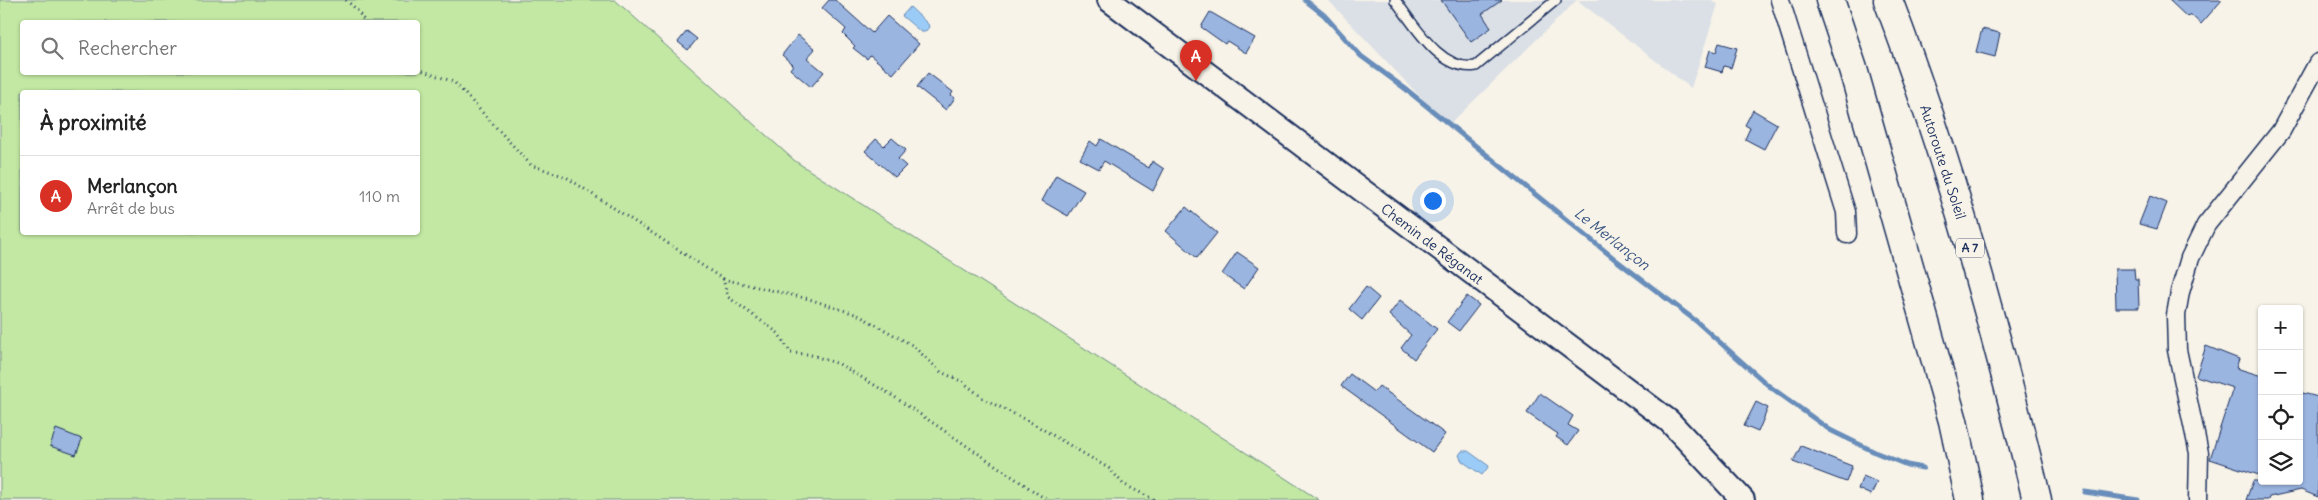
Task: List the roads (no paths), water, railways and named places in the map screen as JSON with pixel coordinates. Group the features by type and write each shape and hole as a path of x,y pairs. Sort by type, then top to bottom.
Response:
{"highway":[{"path":"1830,0 1853,69 1953,421 1970,500"},
{"name":"Autoroute du Soleil","path":"1888,0 1908,52 1962,219 2012,395 2037,500"}],"street":[{"name":"Chemin de Réganat","path":"1109,0 1670,421 1743,500"},
{"path":"1780,0 1846,212 1847,234"},
{"path":"2198,500 2199,453 2177,350 2176,315 2182,284 2190,258 2206,225 2281,131 2318,63"}],"lane":[{"path":"1395,0 1440,56 1452,64 1465,68 1476,66 1556,0"}],"water":[{"path":"910,7 928,24 929,27 925,32 921,32 902,16"},
{"path":"1462,451 1468,451 1489,466 1482,475 1462,461 1459,455"}],"waterway":[{"name":"Le Merlançon","path":"1305,0 1324,15 1361,56 1407,90 1616,260 1696,321 1769,386 1830,430 1877,453 1907,465 1923,468"},
{"name":"Le Merlançon","path":"2085,492 2138,500"}],"place":[{"name":"Merlançon","path":"1196,81"}]}
